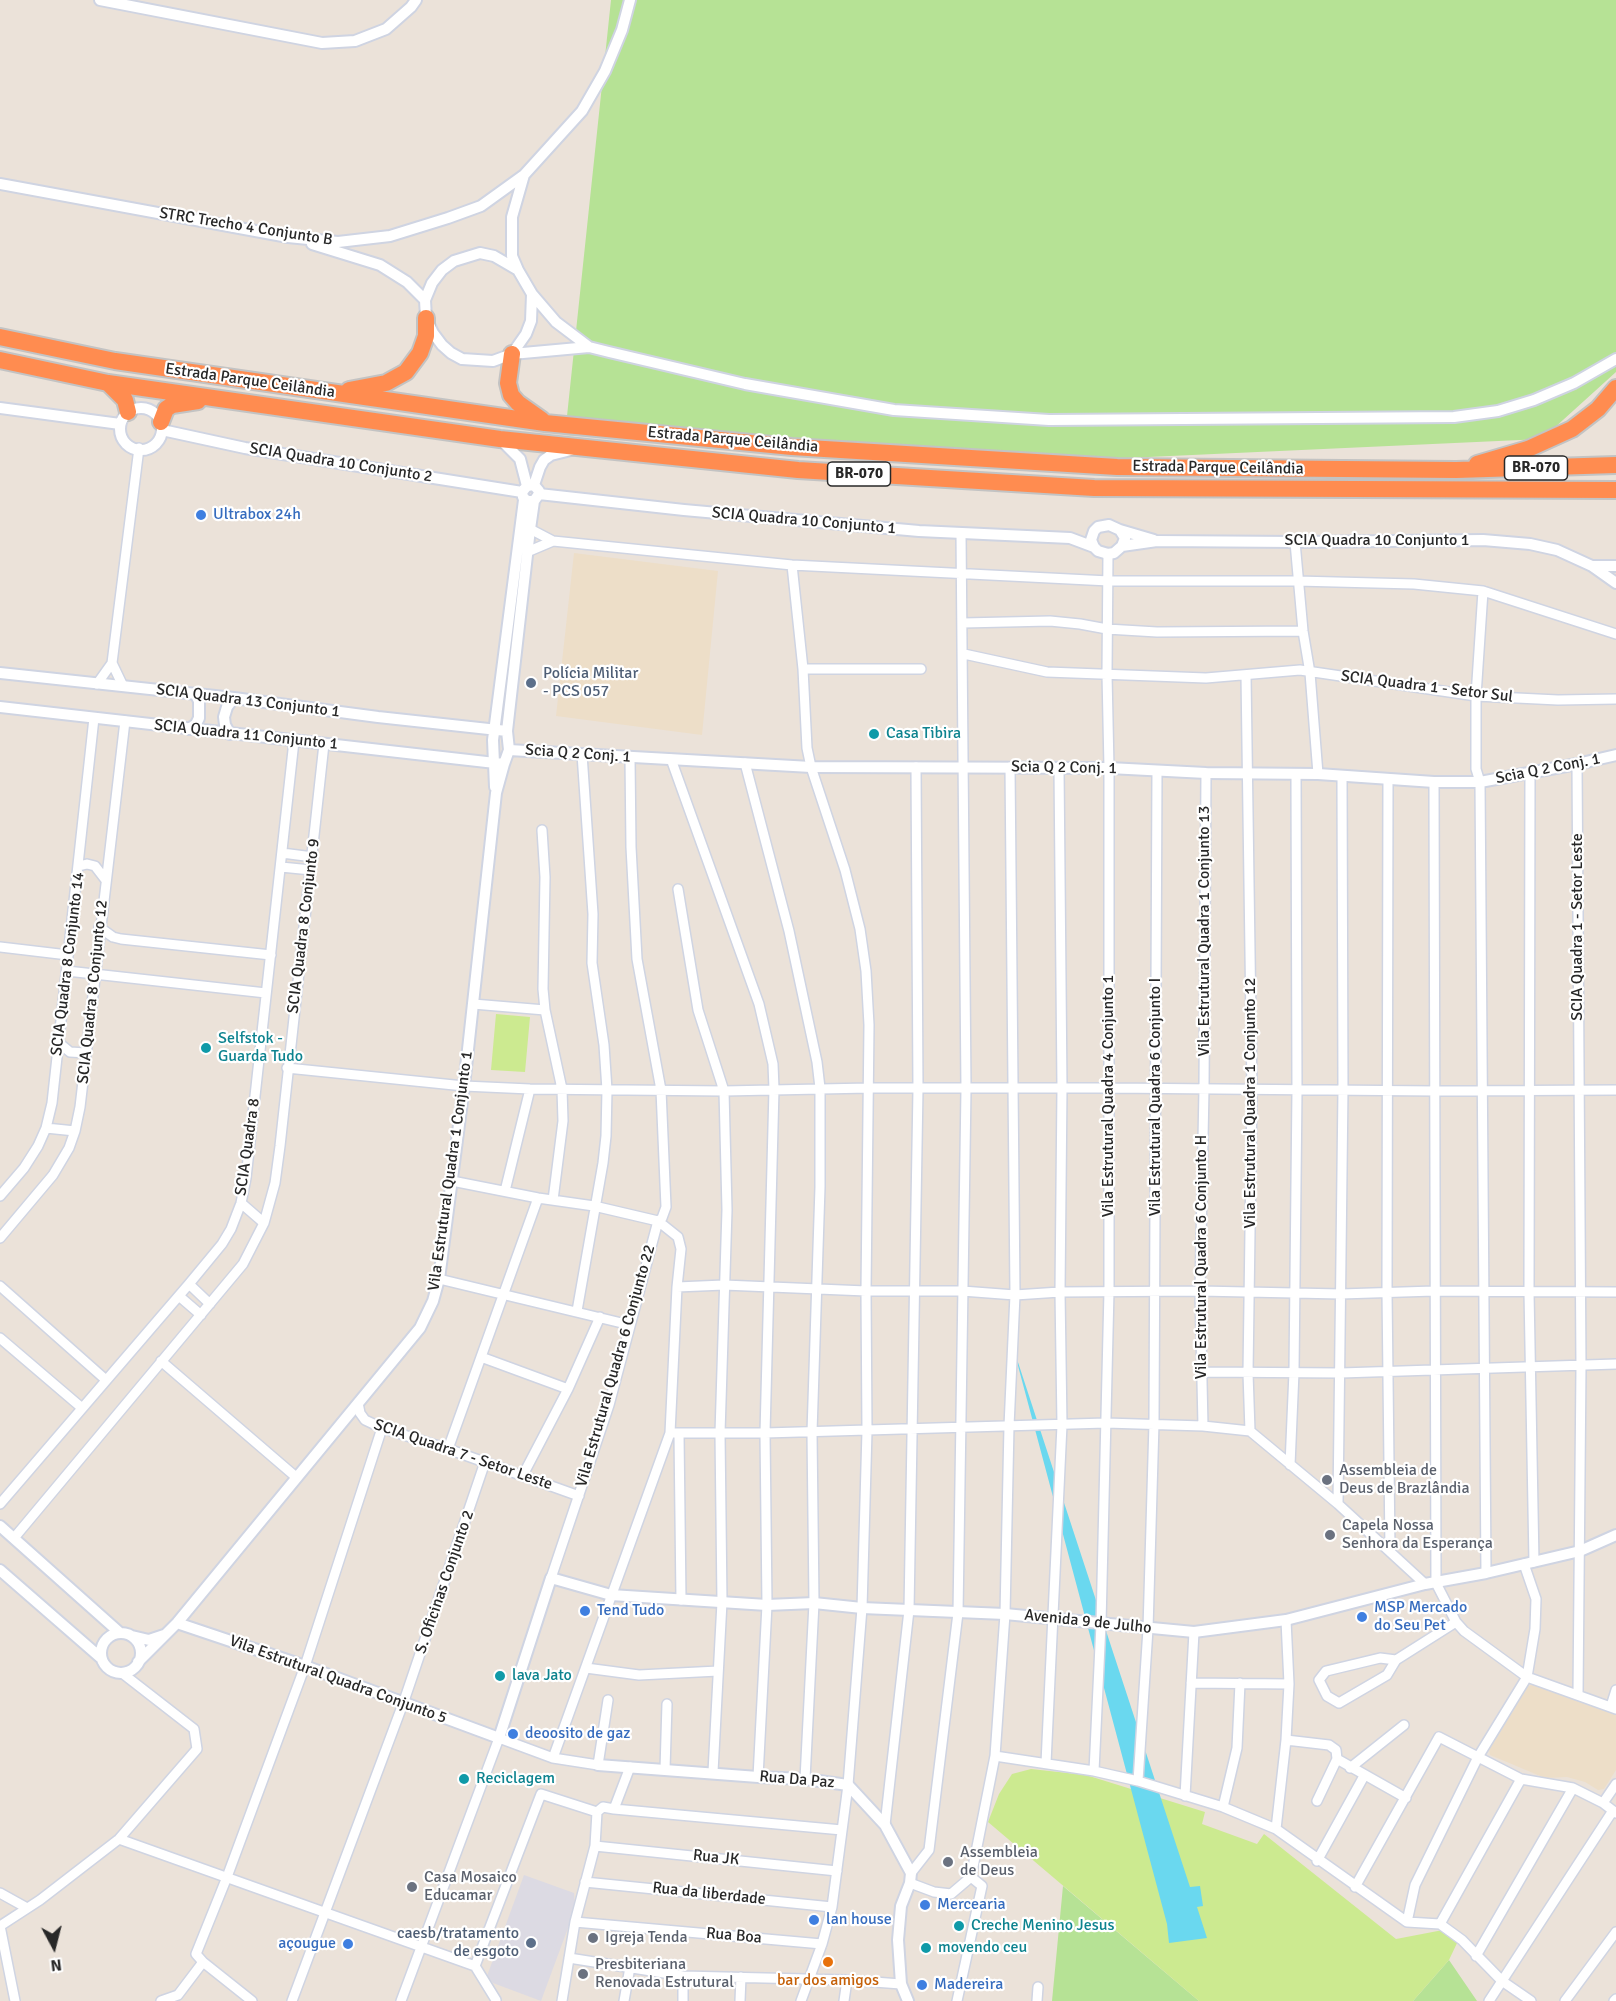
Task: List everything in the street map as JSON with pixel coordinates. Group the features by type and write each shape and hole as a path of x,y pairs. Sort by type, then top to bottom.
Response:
{"highway":[{"path":"333,392 386,383 406,372 420,353 426,336 426,318"},
{"name":"Estrada Parque Ceilândia","path":"0,337 115,361 545,423 792,447 1117,467 1456,470 1616,465"},
{"path":"512,354 508,383 511,395 545,423"},
{"name":"Estrada Parque Ceilândia","path":"0,360 108,383 500,439 798,470 1094,488 1615,491"},
{"path":"108,383 125,400 124,418"},
{"path":"1456,470 1527,449 1572,429 1598,409 1616,388"},
{"path":"161,426 166,409 172,405 197,401 229,400"}],"street":[{"path":"100,0 322,43 355,41 386,28 416,0"},
{"name":"STRC Trecho 4 Conjunto B","path":"0,184 288,237 338,242 390,236 481,206 524,174 582,111 605,71 622,30 630,0"},
{"path":"524,174 512,217 512,256 532,294 556,322 589,347"},
{"path":"288,237 380,265 407,282 424,300"},
{"path":"518,270 494,256 480,253 454,261 442,270 432,283 424,300 426,318 442,345 462,359 493,360 512,354 589,347 745,384 894,410 1049,420 1454,417 1498,411 1534,400 1574,383 1616,359"},
{"path":"512,354 526,334 531,321 532,294"},
{"path":"0,408 124,418"},
{"path":"138,409 149,410 157,415 161,426 156,444 150,448 135,448 123,439 119,431 124,418 138,409"},
{"name":"SCIA Quadra 10 Conjunto 2","path":"161,426 245,448 530,493"},
{"path":"500,439 520,459 530,493 530,529 501,730"},
{"path":"498,763 509,750 501,730 530,493 544,460 551,455 580,447"},
{"path":"97,684 112,663 139,448"},
{"name":"SCIA Quadra 10 Conjunto 1","path":"530,493 684,510 962,533 1070,538 1094,531"},
{"path":"1109,525 1120,530 1125,538 1122,546 1114,553 1108,554 1094,548 1091,540 1098,527 1109,525"},
{"path":"530,529 552,541 792,565 1108,581 1298,581 1414,584 1483,591 1616,634"},
{"name":"SCIA Quadra 10 Conjunto 1","path":"1120,530 1157,540"},
{"path":"908,2001 901,1984 898,1940 901,1906 910,1878 929,1850 958,1613 966,1089 962,533"},
{"name":"SCIA Quadra 10 Conjunto 1","path":"1070,538 1094,548"},
{"name":"SCIA Quadra 10 Conjunto 1","path":"1122,546 1157,540 1295,542 1483,540 1530,544 1557,550 1592,566 1616,583"},
{"path":"527,552 552,541"},
{"path":"1295,542 1303,631 1310,673 1318,774"},
{"name":"Vila Estrutural Quadra 4 Conjunto 1","path":"1094,1771 1101,1624 1109,1291 1108,554"},
{"path":"792,565 807,748 811,767 846,870 860,929 866,971 869,1025 867,1431 861,1608 848,1785 832,1907 810,1981 801,2001"},
{"name":"SCIA Quadra 10 Conjunto 1","path":"1592,566 1616,566"},
{"path":"1483,591 1476,696 1476,769 1480,782 1486,1573"},
{"path":"963,623 1050,621 1107,629 1157,632 1303,631"},
{"name":"SCIA Quadra 1 - Setor Sul","path":"964,654 1047,672 1206,678 1300,670 1476,696 1558,700 1616,699"},
{"path":"112,663 123,686"},
{"path":"802,669 921,669"},
{"name":"SCIA Quadra 13 Conjunto 1","path":"0,673 501,730"},
{"name":"Vila Estrutural Quadra 1 Conjunto 12","path":"1246,675 1252,1090 1248,1373 1250,1431"},
{"path":"189,729 196,724 199,718 199,701 195,695"},
{"path":"230,734 224,717 227,707 234,698"},
{"name":"SCIA Quadra 11 Conjunto 1","path":"0,707 498,763"},
{"name":"SCIA Quadra 8 Conjunto 14","path":"0,1196 24,1168 38,1146 46,1128 52,1102 94,718"},
{"name":"SCIA Quadra 8 Conjunto 12","path":"0,1238 53,1175 69,1148 75,1131 80,1107 99,927 125,721"},
{"name":"Vila Estrutural Quadra 1 Conjunto 1","path":"138,1662 177,1623 420,1328 433,1301 439,1279 464,1086 496,794 498,763 493,740 501,730"},
{"name":"SCIA Quadra 8","path":"0,1504 179,1296 222,1244 231,1229 241,1203 246,1178 294,741"},
{"name":"SCIA Quadra 8 Conjunto 9","path":"14,1538 243,1263 264,1223 274,1183 324,744"},
{"name":"Scia Q 2 Conj. 1","path":"509,750 811,767 1109,768 1206,773 1318,774 1434,782 1480,782 1577,765 1616,755"},
{"path":"577,1311 606,1136 608,1090 592,963 593,914 582,754"},
{"name":"Vila Estrutural Quadra 6 Conjunto 22","path":"551,1578 609,1405 658,1221 662,1218 666,1208 661,1090 637,959 631,847 630,758"},
{"path":"671,759 759,1004 773,1064 765,1433 767,1605 758,1777"},
{"path":"745,763 789,931 817,1062 820,1089 820,1188 812,1432 814,1604 805,1779"},
{"name":"SCIA Quadra 1 - Setor Leste","path":"1577,765 1581,1366 1578,1695"},
{"path":"885,1825 909,1610 918,1089 916,767"},
{"path":"910,1878 934,1892 951,1894 971,1877 995,1756 1005,1614 1009,1426 1016,1295 1010,767"},
{"path":"1046,1763 1062,1425 1059,768"},
{"name":"Vila Estrutural Quadra 6 Conjunto I","path":"1138,1781 1148,1629 1154,1423 1157,771"},
{"name":"Vila Estrutural Quadra 1 Conjunto 13","path":"1204,1089 1206,773"},
{"path":"1290,1465 1294,1372 1297,1090 1296,774"},
{"path":"1407,1922 1415,1885 1478,1757 1527,1677 1535,1629 1536,1599 1529,1563 1530,774"},
{"path":"1338,1504 1343,1089 1342,776"},
{"path":"1388,779 1387,1292 1390,1550"},
{"path":"1430,1583 1435,1370 1434,782"},
{"path":"542,830 545,877 543,989 545,1010 562,1089 563,1121 554,1200"},
{"path":"282,853 313,856"},
{"path":"79,866 87,864 95,866 105,879"},
{"path":"281,867 311,870"},
{"path":"678,889 698,1010 724,1091 727,1210 720,1433 722,1602 713,1772"},
{"path":"99,927 113,937 121,939 271,956"},
{"path":"0,947 69,955"},
{"path":"67,971 266,993"},
{"path":"472,1004 545,1010"},
{"path":"58,1043 70,1052 86,1053"},
{"path":"287,1068 464,1086 530,1089 724,1091 869,1088 1616,1090"},
{"path":"504,1191 530,1089"},
{"name":"Vila Estrutural Quadra 6 Conjunto H","path":"1203,1426 1200,1291 1204,1089"},
{"path":"46,1128 75,1131"},
{"path":"452,1181 538,1198 594,1206 658,1221 678,1237 681,1249 677,1287 674,1433 681,1600"},
{"path":"448,1449 538,1198"},
{"path":"241,1203 264,1223"},
{"path":"439,1279 630,1325"},
{"path":"189,1284 210,1304"},
{"path":"0,1286 106,1380"},
{"path":"677,1287 962,1291 1016,1295 1109,1291 1341,1294 1434,1291 1616,1292"},
{"path":"179,1296 201,1315"},
{"path":"523,1475 568,1389 600,1317"},
{"path":"0,1338 82,1408"},
{"path":"481,1357 568,1389"},
{"path":"162,1361 296,1477"},
{"path":"1201,1372 1341,1373 1616,1364"},
{"name":"SCIA Quadra 7 - Setor Leste","path":"358,1403 360,1413 365,1420 382,1428 579,1496"},
{"path":"674,1433 867,1431 1106,1423 1154,1423 1250,1431 1430,1583 1464,1631 1527,1677 1614,1707 1616,1690"},
{"path":"252,2001 196,1954 227,1877 304,1666 382,1428"},
{"path":"553,1758 611,1595 674,1433"},
{"name":"S. Oficinas Conjunto 2","path":"292,2001 404,1701 485,1462"},
{"path":"0,1526 120,1633"},
{"name":"Avenida 9 de Julho","path":"551,1578 611,1595 767,1605 814,1604 1005,1614 1194,1632 1286,1620 1430,1583 1486,1573 1580,1551 1616,1535"},
{"path":"0,1570 101,1658 109,1669 122,1672 194,1729 197,1749 119,1839 0,1926 15,2001"},
{"path":"401,2001 499,1738 551,1578"},
{"path":"1276,1829 1286,1740 1289,1684 1286,1620"},
{"path":"1396,1660 1380,1658 1326,1671 1319,1680 1327,1696 1339,1703 1387,1675 1396,1660 1456,1622"},
{"name":"Vila Estrutural Quadra Conjunto 5","path":"177,1623 404,1701 499,1738"},
{"path":"1185,1796 1194,1632"},
{"path":"101,1658 101,1649 111,1635 120,1633 149,1640 164,1635"},
{"path":"122,1672 131,1669 138,1662 140,1648 132,1636"},
{"path":"586,1668 639,1675 718,1671"},
{"path":"1191,1683 1289,1684"},
{"path":"1223,1807 1237,1748 1240,1683"},
{"path":"499,1738 553,1758 598,1765 608,1700"},
{"path":"665,1769 667,1704"},
{"path":"1350,1768 1404,1725"},
{"path":"1355,1887 1439,1737 1521,1779 1573,1788 1614,1812 1489,2001"},
{"path":"1286,1740 1329,1745 1336,1750 1337,1759 1317,1802"},
{"path":"995,1756 1094,1771 1138,1781 1223,1807 1276,1829 1317,1861 1407,1922 1440,1924 1462,1940 1502,1981 1531,2001"},
{"path":"1337,1759 1406,1798"},
{"name":"Rua Da Paz","path":"598,1765 805,1779 848,1785 885,1825 910,1878"},
{"path":"614,1809 630,1767"},
{"path":"1317,1861 1364,1776"},
{"path":"1440,1924 1521,1779"},
{"path":"1602,1803 1616,1784"},
{"path":"1476,1956 1573,1788"},
{"path":"475,1966 540,1794 597,1812"},
{"path":"562,2001 575,1922 595,1846 597,1812 603,1807 842,1830"},
{"path":"119,1839 475,1966 497,2000"},
{"name":"Rua JK","path":"595,1846 837,1871"},
{"path":"957,2001 982,1886 971,1877"},
{"name":"Rua da liberdade","path":"585,1882 832,1907"},
{"path":"0,1893 27,1908"},
{"name":"Rua Boa","path":"575,1922 822,1944"},
{"path":"1565,2001 1616,1932"},
{"path":"569,1958 683,1976 810,1981 847,1980 901,1984"},
{"path":"161,2001 178,1995 203,1962"},
{"path":"624,2001 630,1966"},
{"path":"683,1976 683,2001"},
{"path":"740,2001 741,1977"},
{"path":"844,2001 847,1980"},
{"path":"1037,2001 1038,1987"}],"shaded area":[{"path":"574,553 718,571 702,735 556,716"},
{"path":"1534,1684 1616,1715 1616,1770 1604,1789 1598,1790 1585,1782 1567,1777 1545,1778 1490,1755 1489,1749 1525,1687"},
{"name":"caesb/tratamento de esgoto","path":"524,1875 574,1893 575,1909 541,2001 493,1983 487,1976"}],"green space":[{"path":"611,0 1616,0 1616,372 1542,439 1039,462 565,435"},
{"path":"496,1014 530,1017 525,1072 491,1070"},
{"path":"1031,1769 1086,1775 1205,1812 1202,1824 1257,1844 1264,1834 1396,1939 1443,1930 1458,1941 1449,1960 1413,2001 1199,2001 988,1822 999,1794 1012,1774"},
{"path":"1063,1886 1199,2001 1052,2001"},
{"path":"1449,1960 1477,2001 1413,2001"}],"water":[{"path":"1013,1347 1190,1887 1200,1886 1203,1906 1197,1907 1207,1938 1169,1943 1167,1924"}],"place":[{"name":"Ultrabox 24h","path":"201,515"},
{"name":"Polícia Militar - PCS 057","path":"531,683"},
{"name":"Casa Tibira","path":"874,734"},
{"name":"Selfstok - Guarda Tudo","path":"206,1048"},
{"name":"Assembleia de Deus de Brazlândia","path":"1327,1480"},
{"name":"Capela Nossa Senhora da Esperança","path":"1330,1535"},
{"name":"Tend Tudo","path":"585,1611"},
{"name":"MSP Mercado do Seu Pet","path":"1362,1617"},
{"name":"lava Jato","path":"500,1676"},
{"name":"deoosito de gaz","path":"513,1734"},
{"name":"Reciclagem","path":"464,1779"},
{"name":"Assembleia de Deus","path":"948,1862"},
{"name":"Casa Mosaico Educamar","path":"412,1887"},
{"name":"Mercearia","path":"925,1905"},
{"name":"lan house","path":"814,1920"},
{"name":"Creche Menino Jesus","path":"959,1926"},
{"name":"Igreja Tenda","path":"593,1938"},
{"name":"caesb/tratamento de esgoto","path":"531,1943"},
{"name":"açougue","path":"348,1944"},
{"name":"movendo ceu","path":"926,1948"},
{"name":"bar dos amigos","path":"828,1962"},
{"name":"Presbiteriana Renovada Estrutural","path":"583,1974"},
{"name":"Madereira","path":"922,1985"}]}
